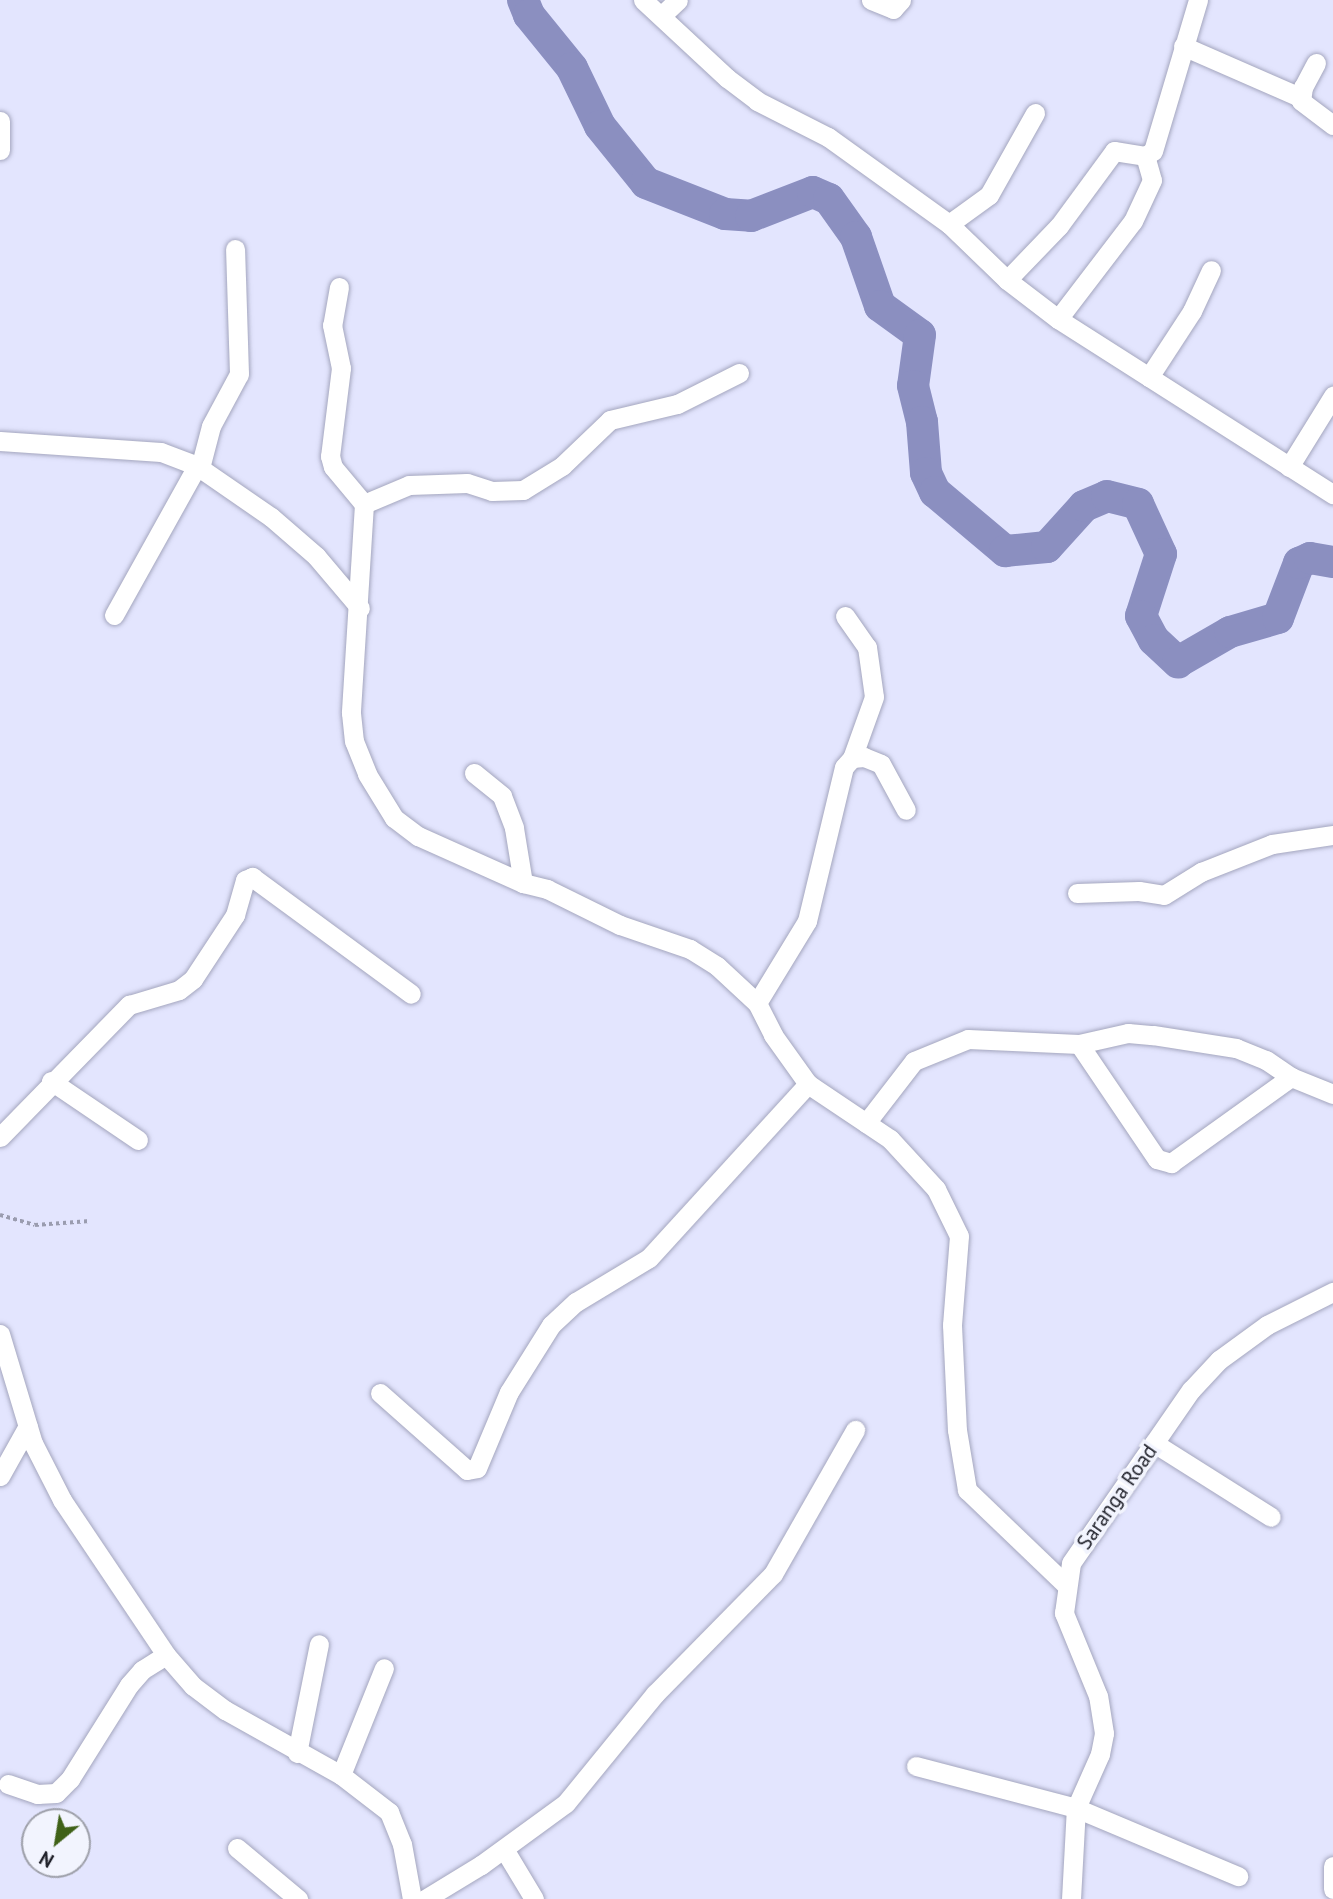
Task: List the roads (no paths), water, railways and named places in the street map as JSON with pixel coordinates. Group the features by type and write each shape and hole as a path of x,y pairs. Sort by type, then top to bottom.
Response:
{"street":[{"path":"643,0 757,101 828,137 949,224 1007,280 1058,319 1333,494"},
{"path":"660,16 678,0"},
{"path":"871,0 893,9 901,0"},
{"path":"1145,156 1159,142 1183,46 1198,0"},
{"path":"1183,46 1300,97"},
{"path":"1316,63 1300,97 1302,105 1333,125"},
{"path":"949,224 989,195 1035,113"},
{"path":"0,121 0,150"},
{"path":"1007,280 1059,226 1114,151 1145,156"},
{"path":"1058,319 1133,221 1152,180 1145,156"},
{"path":"114,615 198,467 211,426 239,374 235,250"},
{"path":"1149,377 1192,311 1211,270"},
{"path":"339,287 332,325 341,368 330,456 333,467 363,504 360,608 351,713 354,741 367,774 394,818 418,836 523,883 547,889 620,925 690,949 717,966 757,1003 808,1084 890,1139 936,1189 959,1236 952,1325 957,1430 967,1490 974,1502 1065,1584"},
{"path":"363,504 409,485 467,483 492,491 523,490 562,466 610,420 677,404 739,373"},
{"path":"1289,467 1333,396"},
{"path":"0,441 161,452 198,467 239,493 307,548 360,608"},
{"path":"757,1003 807,921 844,767 852,758 874,697 867,647 845,616"},
{"path":"852,758 881,764 906,810"},
{"path":"474,773 502,796 514,828 523,883"},
{"path":"1077,893 1139,891 1164,895 1201,872 1272,844 1333,835"},
{"path":"0,1137 51,1081 129,1006 179,990 193,979 235,915 245,880 252,877 411,995"},
{"path":"866,1123 905,1069 943,1046 968,1039 996,1038 1079,1044 1128,1033 1153,1035 1236,1048 1266,1059 1291,1077 1333,1094"},
{"path":"1079,1044 1157,1159 1171,1163 1291,1077"},
{"path":"51,1081 138,1140"},
{"path":"380,1393 467,1470 477,1468 509,1392 551,1325 576,1302 649,1258 808,1084"},
{"name":"Saranga Road","path":"1071,1899 1076,1808 1100,1754 1104,1733 1098,1696 1065,1613 1065,1584 1085,1539 1154,1443 1219,1360 1267,1325 1333,1292"},
{"path":"0,1334 27,1426 82,1534 166,1655 193,1686 225,1710 298,1754 341,1775 389,1812 402,1844 412,1899"},
{"path":"0,1476 27,1426"},
{"path":"425,1899 504,1849 566,1803 655,1694 773,1574 855,1430"},
{"path":"1154,1443 1271,1517"},
{"path":"298,1754 319,1644"},
{"path":"8,1784 37,1794 56,1793 70,1779 129,1685 142,1670 166,1655"},
{"path":"341,1775 384,1668"},
{"path":"916,1766 1076,1808 1238,1877"},
{"path":"237,1848 299,1899"},
{"path":"504,1849 534,1899"},
{"path":"1333,1866 1333,1889"}],"waterway":[{"path":"523,0 529,15 572,68 600,126 646,183 725,214 751,216 813,192 829,199 856,237 880,306 920,335 913,386 922,422 926,473 935,492 1005,551 1047,547 1084,506 1107,496 1138,504 1161,554 1141,616 1154,640 1178,662 1230,632 1278,618 1299,563 1310,558 1333,562"}]}
